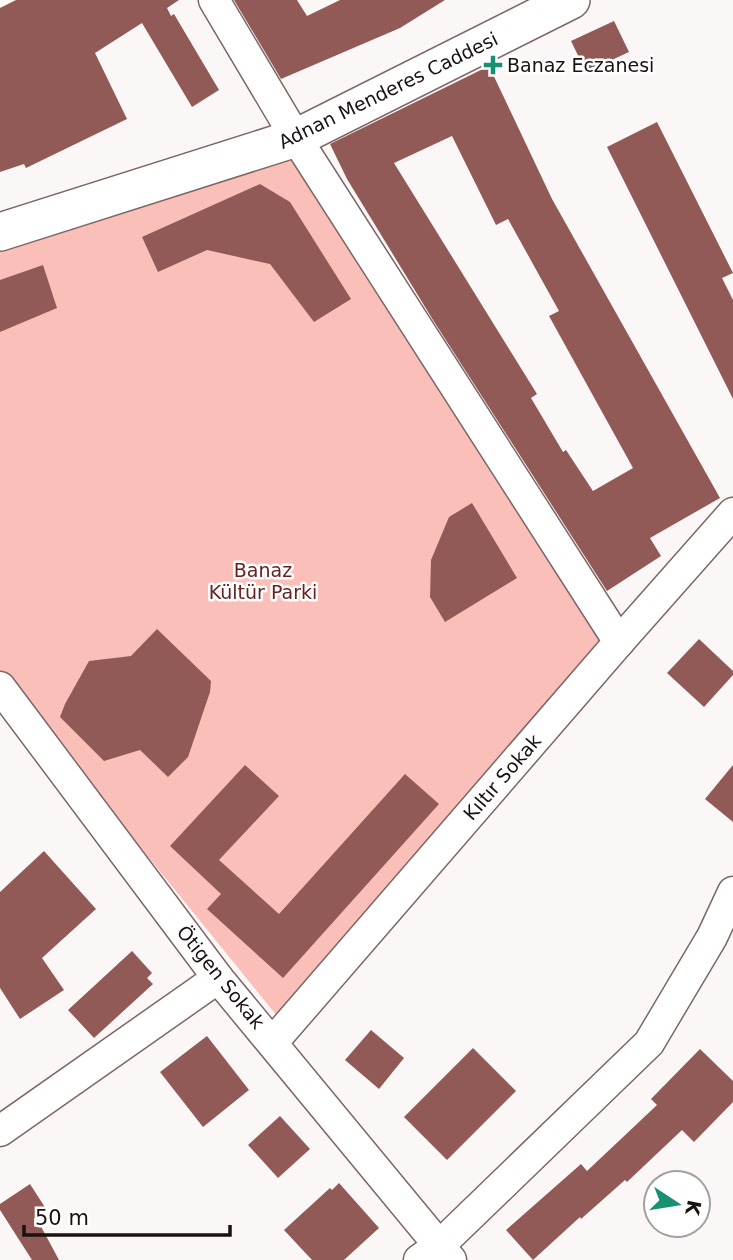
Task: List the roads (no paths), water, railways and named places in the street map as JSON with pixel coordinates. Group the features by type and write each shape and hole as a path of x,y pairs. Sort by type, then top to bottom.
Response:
{"street":[{"path":"214,0 296,138 619,642"},
{"name":"Adnan Menderes Caddesi","path":"0,232 296,138 571,0"},
{"name":"Kıltır Sokak","path":"273,1042 733,513"},
{"name":"Ötigen Sokak","path":"0,687 218,978 273,1042 437,1255"},
{"path":"437,1255 649,1044 712,937 733,892"},
{"path":"0,1131 218,978"}],"place":[{"name":"Banaz Eczanesi","path":"493,65"}],"park label":[{"name":"Banaz Kültür Parki","path":"263,581"}]}
